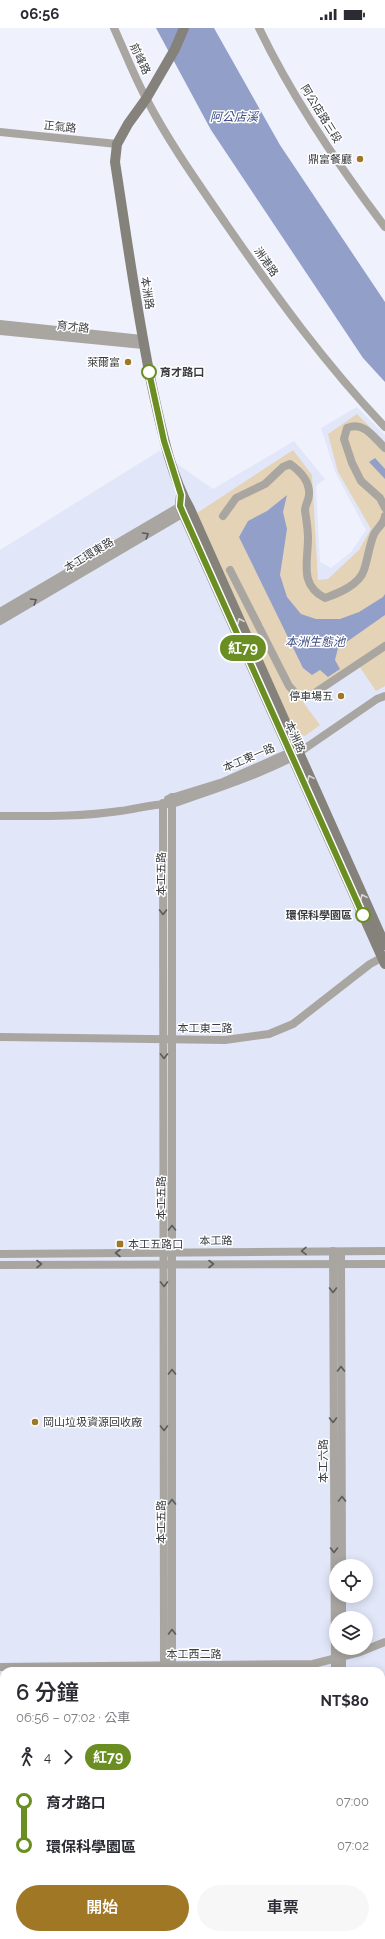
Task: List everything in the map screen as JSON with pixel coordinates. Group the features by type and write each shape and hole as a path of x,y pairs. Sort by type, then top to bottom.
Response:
{"main road":[{"name":"本洲路","path":"184,28 175,49 155,84 128,124 117,144 115,162 143,342 164,441 184,505 384,959"},
{"name":"本洲路","path":"293,754 385,945"}],"street":[{"name":"前峰路","path":"114,28 146,99"},
{"name":"阿公店路三段","path":"259,28 305,111 344,171 385,227"},
{"name":"洲港路","path":"146,99 179,157 260,274 317,348 364,405 385,427"},
{"name":"正氣路","path":"0,132 117,144"},
{"name":"育才路","path":"0,324 143,342"},
{"name":"育才路","path":"0,331 143,342"},
{"path":"385,448 362,426 354,425 347,428 344,439 352,463 361,481 380,498 385,508"},
{"path":"223,516 236,498 265,484 282,466 290,464 298,470 306,481 309,494 305,509 308,524 306,573 310,586 315,593 325,598 336,594 356,582 363,571 368,550 375,533 385,516"},
{"name":"本工環東路","path":"0,612 184,505"},
{"name":"本工環東路","path":"0,621 184,505"},
{"path":"230,570 289,686 297,695 313,694 385,646"},
{"name":"本工東一路","path":"0,816 76,815 120,811 163,804 293,754 377,699 385,696"},
{"name":"本工五路","path":"168,1667 168,1039 172,800"},
{"name":"本工五路","path":"163,804 168,1039"},
{"name":"本工東二路","path":"0,1037 225,1040 269,1034 293,1024 370,964 384,959"},
{"name":"本工路","path":"0,1254 337,1251 385,1252"},
{"name":"本工六路","path":"337,1251 340,1611"},
{"name":"本工六路","path":"337,1264 342,1559"},
{"name":"本工路","path":"0,1265 385,1264"},
{"name":"本工西二路","path":"373,1647 385,1642"},
{"name":"本工西二路","path":"204,1667 312,1664 337,1655"},
{"name":"本工六路","path":"336,1667 340,1655"},
{"name":"本工六路","path":"340,1655 342,1667"}],"shaded area":[{"path":"357,407 385,435 385,1667 0,1667 0,550 159,451 213,489 294,441 325,479 316,486 320,562 331,568 351,552 366,530 335,472 321,428"},
{"path":"357,414 385,442 385,686 376,691 359,666 303,702 320,725 305,736 295,732 197,513 293,450 312,475 318,580 328,579 359,550 371,529 338,472 328,434"}],"water":[{"name":"阿公店溪","path":"156,28 214,28 280,145 385,302 385,382 363,358 211,130"},
{"path":"375,458 385,469 385,479 369,462"},
{"name":"本洲生態池","path":"287,495 283,512 287,529 280,575 287,597 301,614 316,619 340,619 359,612 383,597 385,594 385,615 338,648 335,660 340,669 328,677 320,670 312,675 303,668 239,537 248,521 267,511"}],"bus line":[{"name":"紅79","path":"149,372 164,441 181,495 180,506 291,758 363,915"}],"place":[{"name":"鼎富餐廳","path":"360,159"},
{"name":"萊爾富","path":"128,362"},
{"name":"育才路口","path":"149,372"},
{"name":"停車場五","path":"341,696"},
{"name":"環保科學園區","path":"363,915"},
{"name":"本工五路口","path":"120,1244"},
{"name":"岡山垃圾資源回收廠","path":"35,1422"}]}
